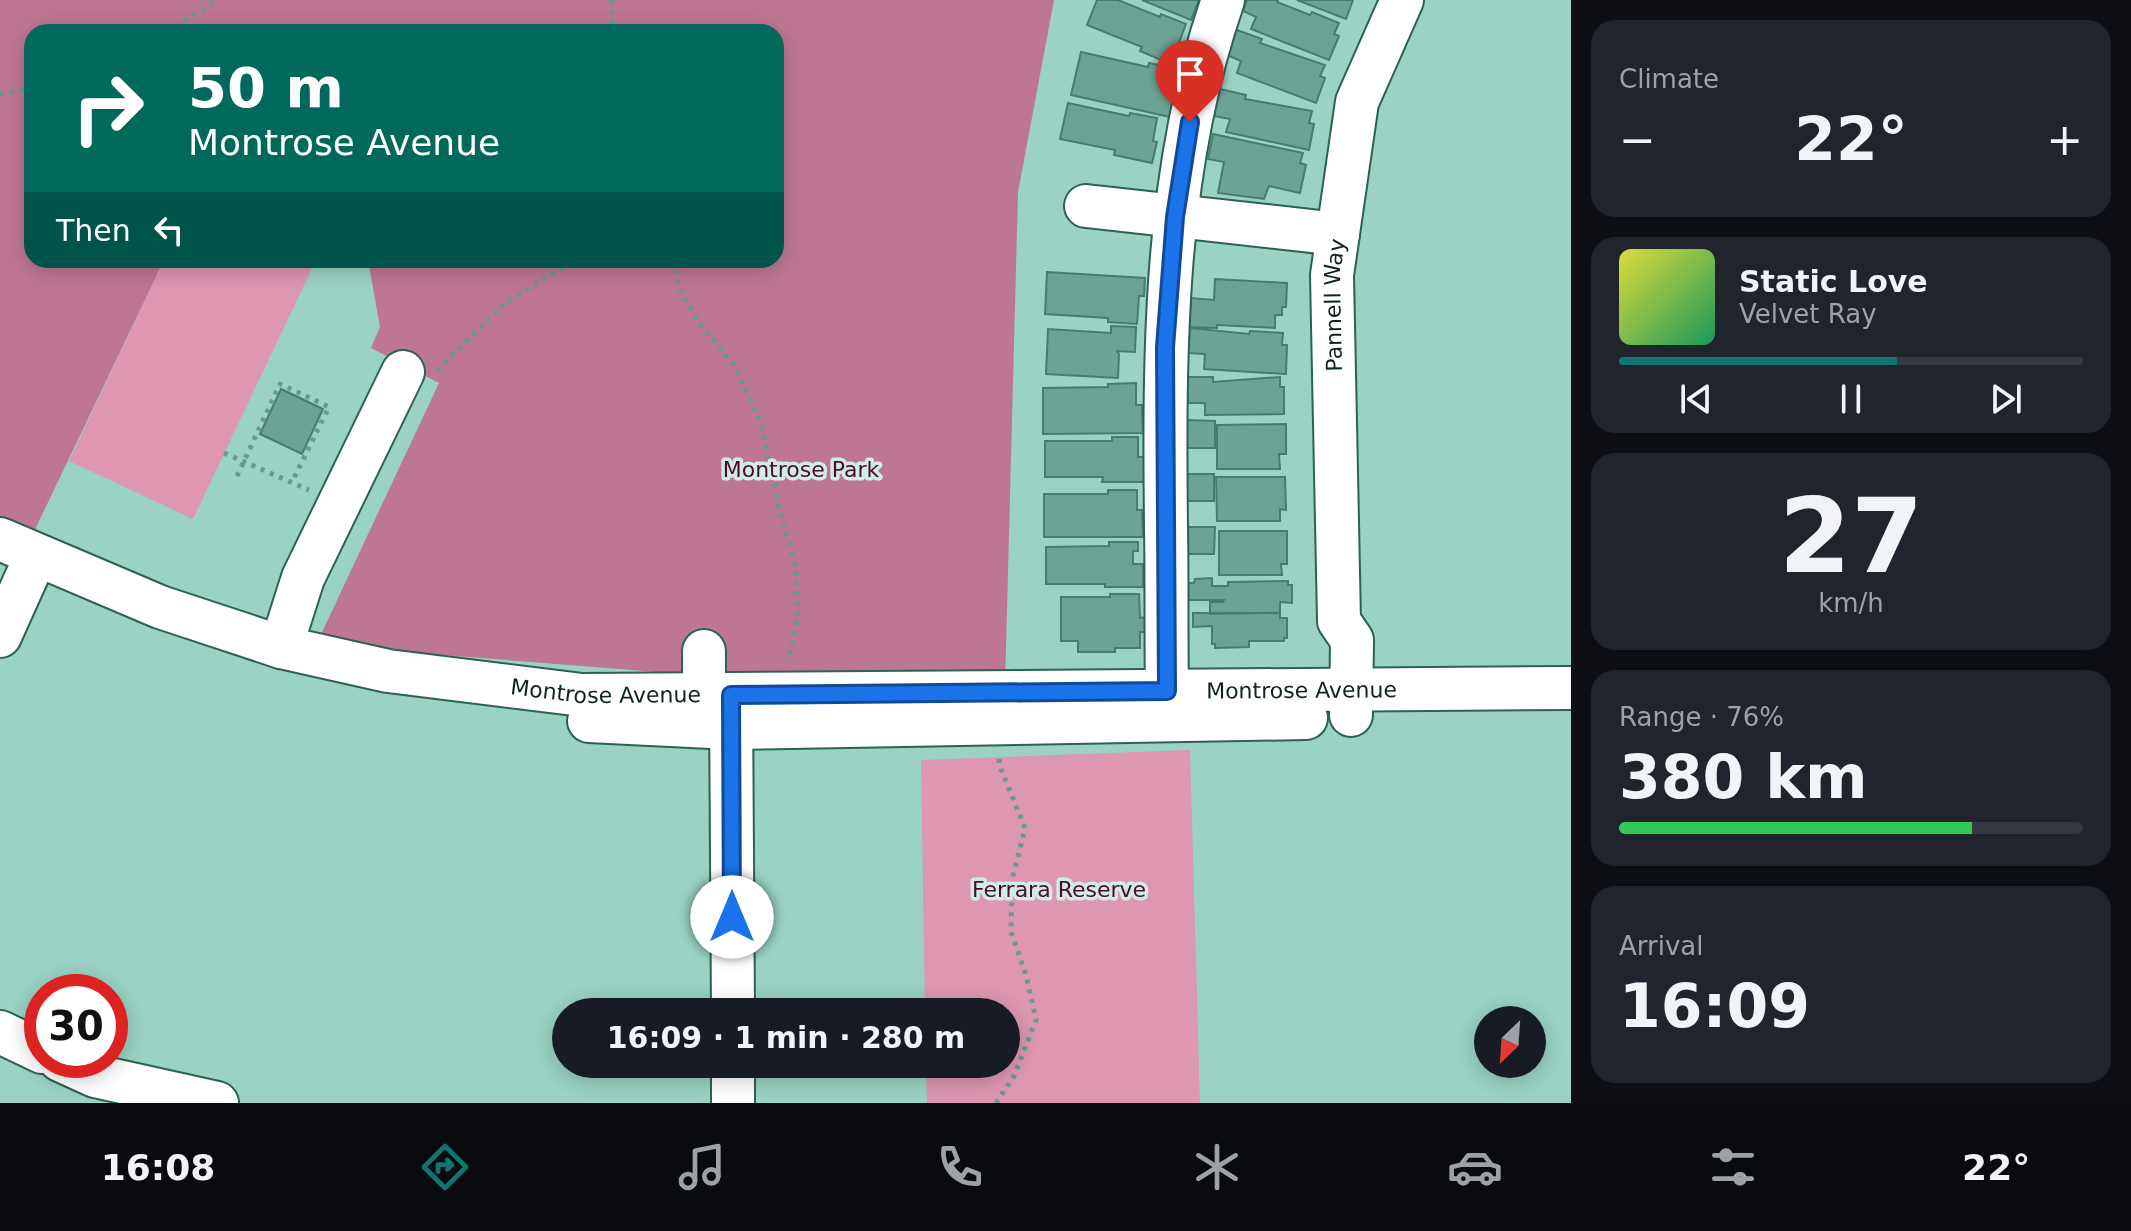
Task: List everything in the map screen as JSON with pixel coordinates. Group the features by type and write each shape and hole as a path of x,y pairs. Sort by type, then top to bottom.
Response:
{"street":[{"path":"1167,691 1165,347 1175,217 1205,51 1223,0"},
{"name":"Pannell Way","path":"1338,703 1328,634 1339,621 1332,275 1357,102 1402,0"},
{"path":"1086,206 1338,234"},
{"path":"281,647 303,578 403,372"},
{"path":"0,636 15,560"},
{"name":"Montrose Avenue","path":"15,560 281,647 388,671 582,695 998,723 1571,688"},
{"name":"Montrose Avenue","path":"15,560 175,641 314,681 390,697 542,717 722,706 791,694 1167,691 1571,714"},
{"path":"704,651 722,706 732,998"},
{"path":"0,1032 24,1043"},
{"path":"104,1078 217,1103"},
{"path":"733,1078 733,1103"}],"path":[{"path":"180,24 216,0"},
{"path":"611,0 612,24"},
{"path":"0,94 24,90"},
{"path":"403,372 421,383 451,358 504,304 563,268"},
{"path":"675,268 679,288 702,327 733,363 760,420 778,504 796,567 798,617 788,657 791,694"},
{"path":"237,476 280,384 329,407 292,482"},
{"path":"224,453 339,504"},
{"path":"996,1103 1014,1076 1036,1020 1026,975 1011,932 1012,880 1025,828 999,764 998,723"}],"green space":[{"name":"Montrose Park","path":"0,0 1054,0 1018,192 1005,686 683,674 316,645 439,383 371,348 380,327 369,268 784,268 784,24 24,24 24,268 160,268 29,542 0,528"},
{"path":"160,268 312,268 193,519 69,461"},
{"name":"Ferrara Reserve","path":"1190,750 1200,1103 927,1103 926,1078 1020,1078 1020,998 925,998 921,760"}],"building":[{"path":"1097,0 1118,0 1186,24 1178,45 1185,48 1182,57 1179,56 1175,66 1140,51 1142,47 1087,25"},
{"path":"1142,0 1199,0 1191,20"},
{"path":"1247,0 1278,0 1310,15 1312,12 1339,23 1334,34 1339,36 1329,60 1251,29 1256,17 1243,11"},
{"path":"1297,0 1353,0 1346,19"},
{"path":"1237,30 1262,39 1260,43 1325,65 1320,76 1325,78 1316,103 1237,73 1241,61 1227,55"},
{"path":"1081,52 1148,67 1149,63 1174,68 1169,90 1175,91 1170,117 1071,95"},
{"path":"1220,89 1246,95 1245,99 1312,111 1309,123 1314,124 1309,150 1226,132 1230,119 1214,116"},
{"path":"1068,103 1129,116 1130,113 1157,118 1153,141 1157,142 1152,163 1114,155 1115,150 1060,139"},
{"path":"1213,134 1303,153 1300,163 1306,165 1300,193 1269,186 1264,199 1218,193 1224,162 1208,159"},
{"path":"1047,272 1145,278 1144,296 1139,296 1137,324 1108,322 1108,318 1045,314"},
{"path":"1215,279 1287,283 1286,307 1282,307 1282,315 1275,315 1275,328 1189,327 1191,298 1214,300"},
{"path":"1111,326 1136,327 1135,352 1117,351 1118,378 1046,374 1048,329 1111,333"},
{"path":"1190,328 1249,334 1250,331 1283,333 1282,345 1287,345 1286,374 1204,369 1205,354 1188,353"},
{"path":"1187,377 1213,377 1213,382 1280,377 1280,387 1284,387 1284,414 1205,415 1205,403 1188,403"},
{"path":"1136,383 1136,405 1142,405 1143,433 1043,434 1043,388 1108,387 1108,384"},
{"path":"281,389 323,409 302,454 260,434"},
{"path":"1187,420 1215,421 1215,448 1187,448"},
{"path":"1286,424 1286,454 1279,454 1280,469 1217,469 1217,425"},
{"path":"1112,437 1138,437 1138,457 1144,457 1144,482 1102,482 1103,477 1045,477 1045,441 1112,441"},
{"path":"1186,474 1214,474 1214,501 1186,501"},
{"path":"1216,477 1285,477 1286,510 1280,509 1280,521 1217,521"},
{"path":"1108,490 1137,490 1137,510 1142,510 1143,537 1044,537 1044,494 1108,494"},
{"path":"1187,527 1215,527 1214,554 1187,554"},
{"path":"1219,531 1287,531 1287,564 1281,564 1282,575 1219,575"},
{"path":"1109,542 1138,542 1138,551 1133,551 1133,564 1143,564 1143,587 1046,584 1046,547 1109,546"},
{"path":"1212,578 1212,586 1228,586 1228,582 1288,581 1288,585 1292,585 1292,603 1280,602 1280,613 1210,614 1210,602 1224,600 1186,600 1185,583"},
{"path":"1110,594 1139,594 1140,618 1146,617 1146,632 1140,632 1140,648 1078,652 1078,641 1061,641 1061,597 1110,597"},
{"path":"1193,613 1280,613 1280,618 1287,618 1287,638 1284,641 1249,641 1249,647 1215,648 1212,644 1212,626 1193,627"}],"route":[{"path":"732,917 731,695 1167,691 1165,347 1175,217 1190,122"}]}
